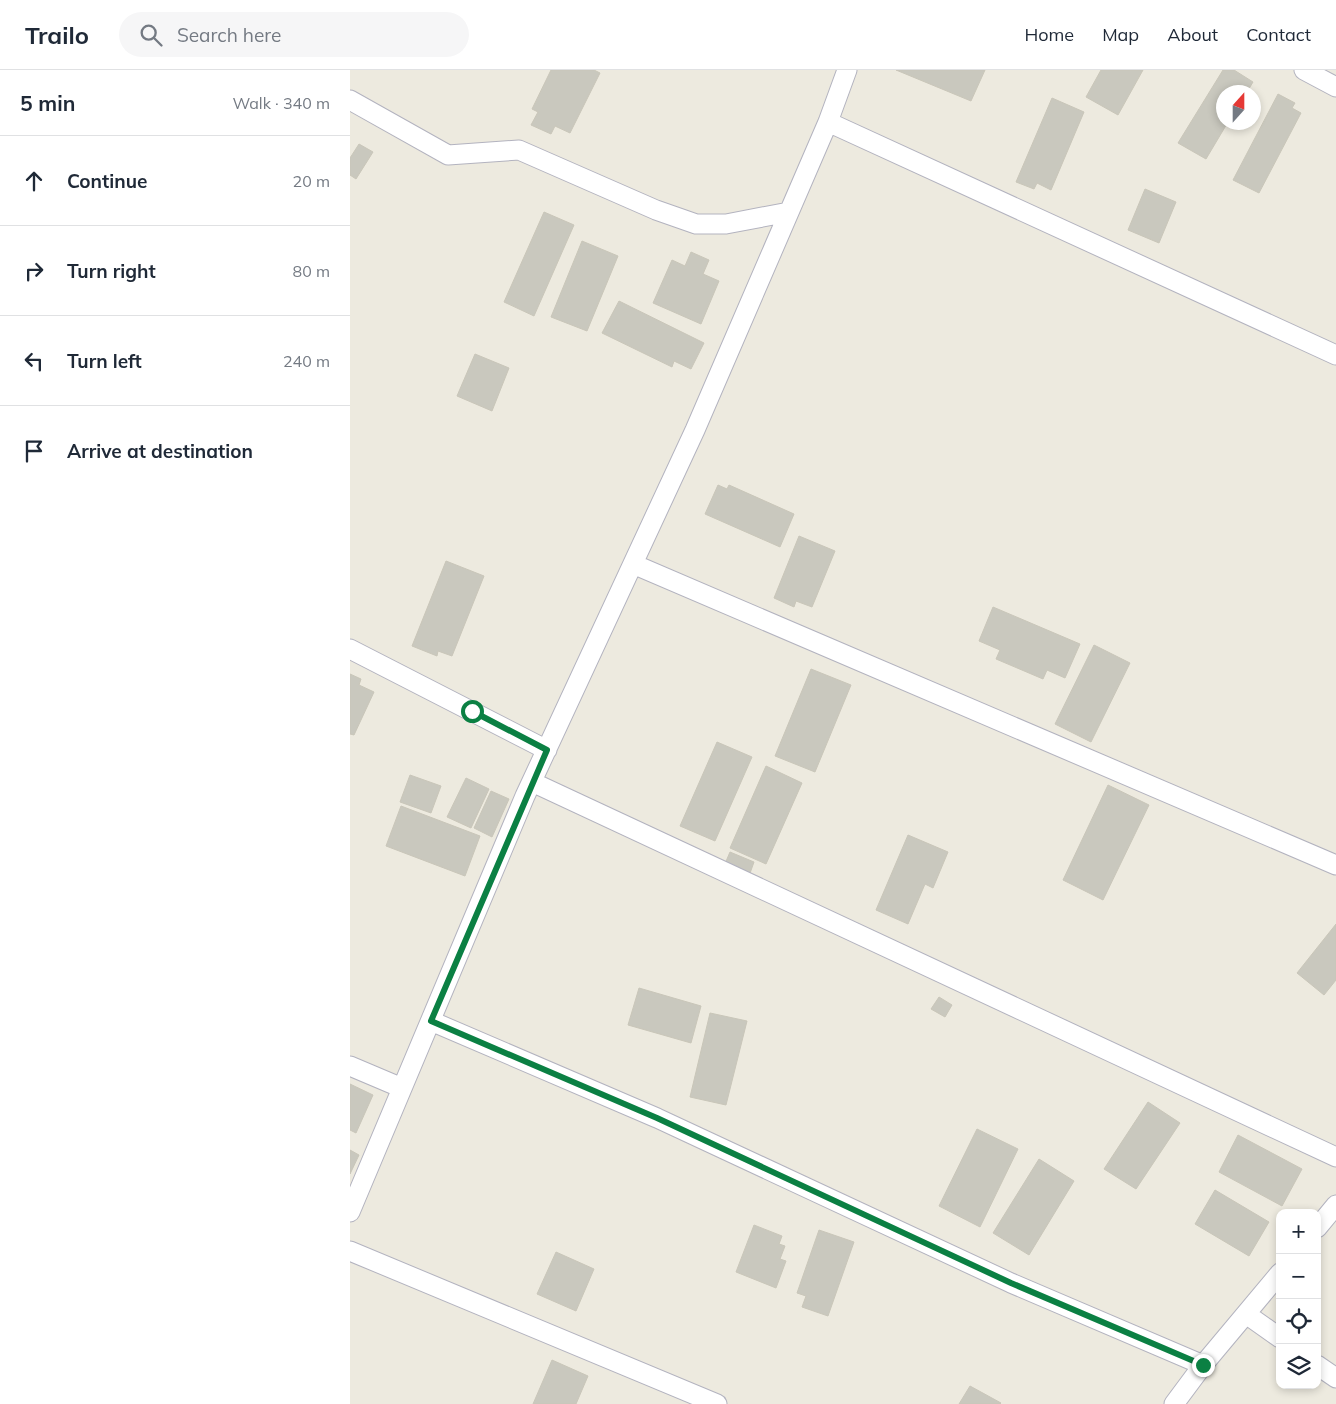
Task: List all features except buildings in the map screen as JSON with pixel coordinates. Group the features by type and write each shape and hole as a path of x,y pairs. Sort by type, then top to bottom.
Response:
{"street":[{"path":"350,1212 532,782 695,430 828,122 847,70"},
{"path":"1304,70 1336,87"},
{"path":"350,100 448,155 519,150 656,210 696,224 726,224 789,212"},
{"path":"828,122 1336,355"},
{"path":"633,564 1336,865"},
{"path":"350,649 547,750"},
{"path":"532,782 1336,1157"},
{"path":"431,1021 657,1118 1011,1283 1203,1365"},
{"path":"350,1066 402,1088"},
{"path":"1321,1223 1336,1205"},
{"path":"350,1251 717,1404"},
{"path":"1174,1404 1203,1365 1276,1278"},
{"path":"1246,1314 1276,1335"},
{"path":"1321,1368 1336,1378"}],"route":[{"path":"472,711 547,750 525,796 431,1021 657,1118 1011,1283 1203,1365"}]}
